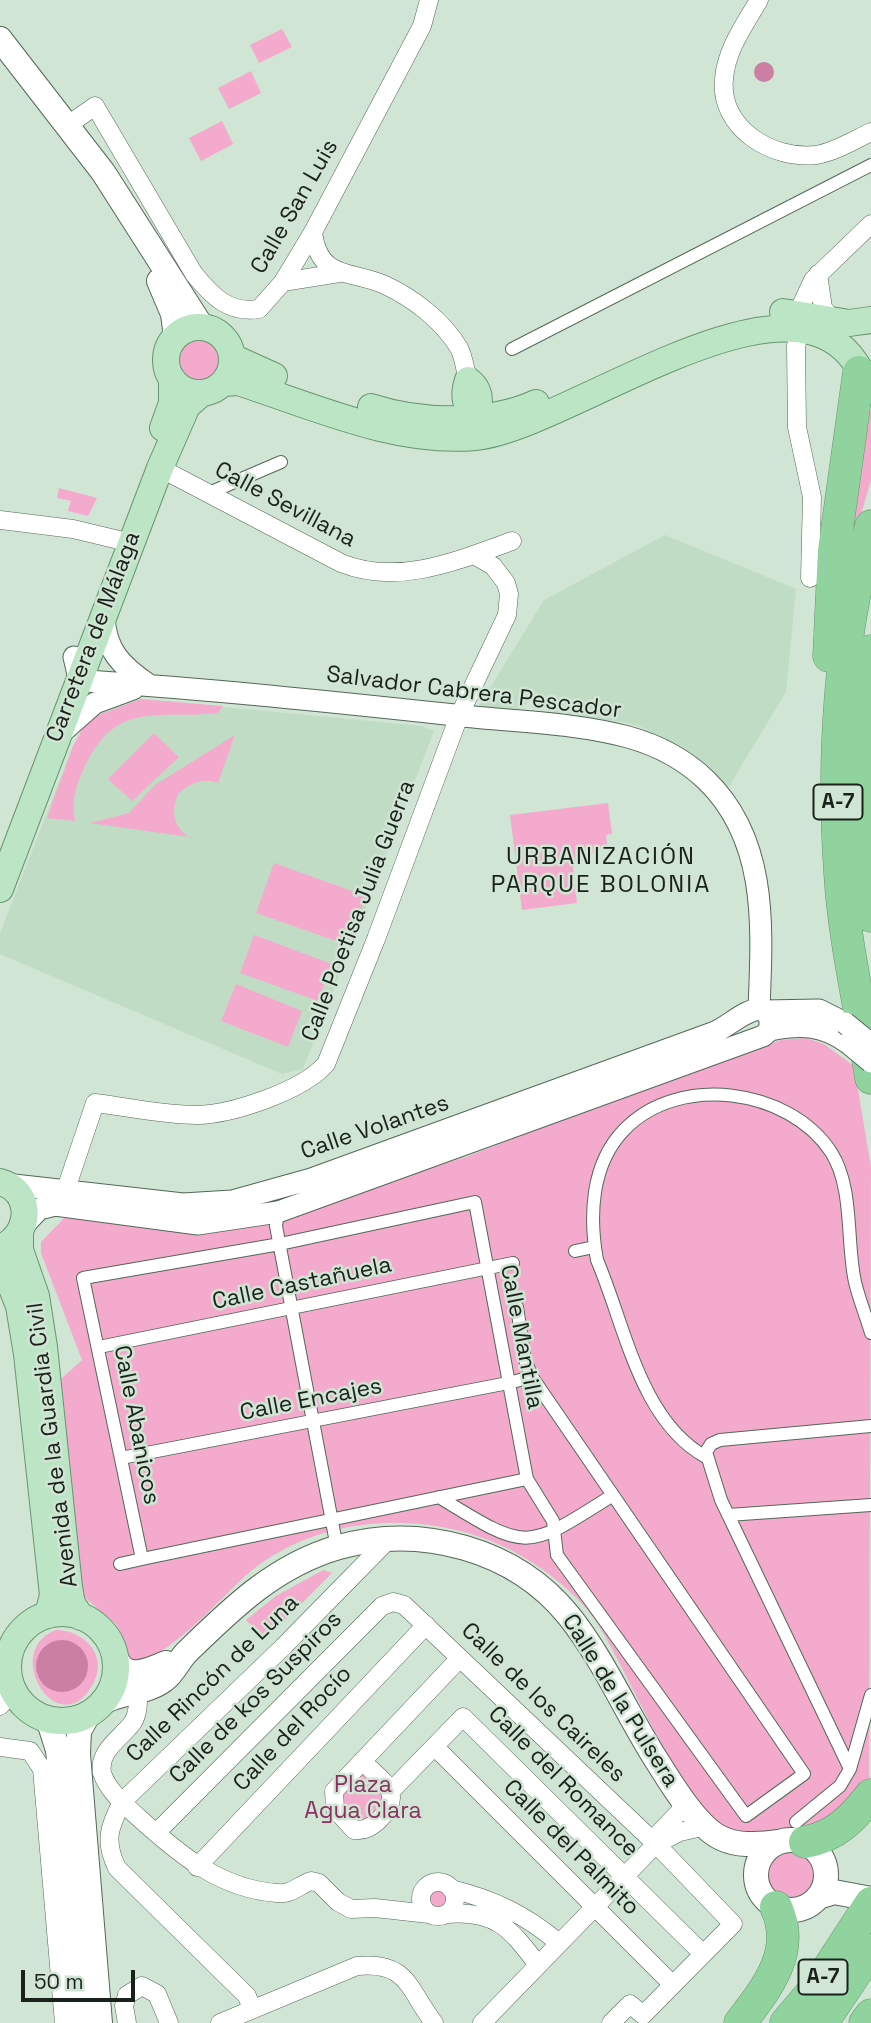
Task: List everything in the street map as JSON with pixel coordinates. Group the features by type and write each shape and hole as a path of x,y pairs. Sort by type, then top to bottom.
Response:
{"highway":[{"path":"850,808 824,750 834,551 862,378"},
{"name":"A-7","path":"871,526 855,600 841,701 850,808 871,916"},
{"name":"A-7","path":"871,651 863,727 840,876 871,1078"},
{"path":"850,808 871,765"},
{"path":"801,1842 827,1836 853,1818 871,1795"},
{"path":"740,2023 778,1969 784,1929 767,1897"},
{"name":"A-7","path":"786,2023 867,1920"},
{"name":"A-7","path":"822,2023 867,1920"},
{"path":"865,2023 871,2015"}],"main road":[{"path":"0,39 68,125 156,253 202,327 222,337 232,357 230,373 213,388"},
{"path":"0,63 58,134 124,224 168,299 176,337"},
{"path":"232,357 269,374 430,427 476,437 715,323 752,314 799,321 871,322 859,347 862,378"},
{"path":"799,321 840,344 862,378"},
{"path":"202,327 188,329 176,337 166,357 172,379 190,392 238,382 385,429 430,427 474,416 518,418"},
{"name":"Carretera de Málaga","path":"0,889 52,748 119,540 167,419 172,403 172,379"},
{"path":"470,386 518,418"},
{"path":"470,386 478,409 474,416"},
{"path":"430,427 453,408 470,386"},
{"name":"Carretera de Málaga","path":"0,846 76,668 104,612 187,406 213,388"},
{"path":"3,1183 23,1202 8,1251"},
{"name":"Avenida de la Guardia Civil","path":"48,1615 53,1595 66,1575 44,1347 36,1296 20,1250 8,1251 66,1575 72,1604 81,1617"},
{"name":"Calle de la Pulsera","path":"96,1708 165,1679 182,1656 251,1591 288,1568 335,1548 390,1538 447,1543 476,1551 531,1578 546,1591 579,1630 645,1743 687,1804 767,1897"},
{"path":"96,1708 66,1721 44,1718 7,1697 9,1676 5,1658 28,1626 48,1615 81,1617 100,1629 116,1658 115,1680 96,1708 79,1731 78,1754 100,2023"},
{"name":"Calle de la Pulsera","path":"116,1658 127,1671 140,1672 182,1656"},
{"path":"44,1718 54,1734 58,1750 83,2023"},
{"path":"712,1831 748,1845 801,1842 833,1872 871,1883"},
{"path":"801,1842 826,1880 818,1897"},
{"path":"801,1842 770,1846 758,1860 756,1869 767,1897 803,1908 818,1897 835,1892 867,1920"}],"street":[{"name":"Calle San Luis","path":"68,125 95,106 188,263 211,293 234,309 259,309 283,282 313,232 422,26 429,0"},
{"path":"759,0 729,56 724,78 727,101 740,126 761,144 800,155 820,154 871,132"},
{"path":"513,349 871,165"},
{"path":"810,578 812,497 797,427 796,346 799,321 818,274 871,224"},
{"path":"313,232 320,256 340,273"},
{"path":"283,282 340,273 384,285 438,321 461,350 470,386"},
{"path":"818,274 820,299 823,308 833,320"},
{"path":"209,493 281,463"},
{"name":"Calle Sevillana","path":"160,468 341,563 361,570 407,573 474,555 512,541"},
{"path":"0,520 73,529 119,540"},
{"name":"Calle Poetisa Julia Guerra","path":"67,1197 95,1102 200,1115 257,1102 289,1090 317,1074 326,1064 459,716 505,621 509,604 503,578 489,562 474,555"},
{"path":"104,612 105,634 111,650 119,662 149,685"},
{"name":"Salvador Cabrera Pescador","path":"76,668 149,685 539,723 630,738 671,754 707,781 738,824 756,866 759,893 759,1021"},
{"name":"Salvador Cabrera Pescador","path":"52,748 64,730 95,703 116,692 149,685"},
{"path":"759,1021 815,1026 847,1033 871,1044"},
{"name":"Calle Volantes","path":"3,1183 198,1224 278,1212 453,1137 715,1031 759,1021"},
{"path":"847,1033 871,1062"},
{"path":"850,1769 728,1516 706,1457 685,1445 648,1392 597,1260 594,1247 593,1200 604,1161 624,1130 652,1108 691,1098 724,1096 757,1099 786,1110 811,1129 831,1152 841,1176 855,1281 871,1333"},
{"name":"Calle Volantes","path":"8,1251 39,1209 67,1197 183,1204 232,1201 453,1137"},
{"path":"277,1189 276,1226 335,1548 342,1568 337,1590"},
{"name":"Calle Mantilla","path":"280,1244 475,1202 527,1479"},
{"name":"Calle Abanicos","path":"142,1559 83,1278 280,1244"},
{"path":"575,1251 594,1247"},
{"name":"Calle Castañuela","path":"99,1347 513,1263"},
{"path":"120,1564 527,1479 553,1521 557,1555 746,1816 804,1774 533,1377 525,1360 517,1307"},
{"name":"Calle Encajes","path":"121,1458 533,1377"},
{"path":"706,1457 711,1444 720,1440 871,1426"},
{"path":"439,1497 494,1531 513,1538 533,1538 554,1532 613,1495"},
{"path":"728,1516 871,1505"},
{"name":"Calle Rincón de Luna","path":"122,1802 283,1647 390,1538"},
{"name":"Calle de los Caireles","path":"393,1602 404,1605 426,1625 656,1844 733,1924 703,1954"},
{"name":"Calle de kos Suspiros","path":"156,1833 382,1606 393,1602"},
{"name":"Calle del Rocío","path":"197,1867 426,1625"},
{"path":"362,1761 391,1791 392,1800 388,1811 368,1829 354,1830 335,1809 332,1797 362,1761 460,1658"},
{"path":"138,1689 137,1711 133,1722 104,1754 101,1767 104,1779 122,1802 197,1867 229,1881 275,1894 285,1894 307,1882 316,1882 344,1906 438,1914 480,1914 506,1927 538,1965"},
{"path":"801,1842 850,1769 871,1695"},
{"name":"Calle del Romance","path":"391,1791 463,1717 703,1954"},
{"path":"0,1746 30,1751 42,1769 64,2023"},
{"name":"Calle del Palmito","path":"435,1747 673,1984"},
{"path":"122,1802 109,1829 111,1856 117,1868 247,1996 252,2009"},
{"path":"656,1844 660,1832 687,1804"},
{"path":"482,2023 656,1844 680,1832 712,1831"},
{"path":"376,1908 380,1903 425,1889 435,1883 490,1899 518,1913 559,1943"},
{"path":"425,1889 421,1899 438,1914"},
{"path":"438,1914 453,1905 451,1889"},
{"path":"611,2023 630,2004 643,2015 703,1954"},
{"path":"220,2023 357,1965 384,1965 405,1978 434,2023"},
{"path":"127,2023 124,2006 127,1995 142,1986 157,1994 169,2023"}],"shaded area":[{"path":"764,62 771,65 774,72 771,79 764,82 757,79 754,72 757,65"},
{"path":"665,535 796,589 786,692 728,788 695,756 644,728 623,722 552,714 542,701 533,699 516,711 479,706 544,600"},
{"path":"141,699 422,726 434,731 303,1069 282,1074 0,954 0,933 73,746 101,713"},
{"path":"62,1640 72,1642 80,1648 86,1656 86,1676 80,1684 72,1690 62,1692 52,1690 44,1684 38,1676 36,1666 38,1656 44,1648 52,1642"}],"green space":[{"path":"282,29 292,47 259,63 250,45"},
{"path":"251,71 261,93 229,109 218,88"},
{"path":"222,121 233,144 201,161 189,138"},
{"path":"200,337 216,343 222,359 216,375 200,381 184,375 178,359 184,343"},
{"path":"862,405 871,411 871,480 848,560"},
{"path":"59,488 97,498 88,516 68,511 71,501 57,498"},
{"path":"141,699 223,706 218,713 159,715 126,721 98,743 86,764 75,792 75,821 47,818 73,746 88,719"},
{"path":"154,733 179,757 132,801 108,779"},
{"path":"235,735 218,783 196,782 178,794 175,818 189,837 90,823 129,813 155,785"},
{"path":"608,803 612,834 606,835 607,844 573,867 577,903 522,910 510,815"},
{"path":"274,863 366,896 348,945 256,913"},
{"path":"254,935 332,964 318,1001 240,973"},
{"path":"236,984 302,1011 288,1047 221,1021"},
{"path":"806,1038 824,1044 854,1066 871,1167 869,1786 811,1832 748,1837 725,1827 702,1806 680,1775 604,1635 581,1603 553,1577 511,1550 480,1537 447,1528 413,1523 378,1523 311,1537 280,1552 251,1571 177,1640 144,1659 130,1660 116,1624 83,1596 61,1379 82,1360 41,1253 41,1242 69,1213 276,1217 469,1156 656,1082 781,1040"},
{"path":"323,1570 332,1573 266,1639 246,1620 276,1596"},
{"path":"56,1630 66,1631 76,1634 91,1647 98,1664 97,1674 93,1684 79,1700 65,1705 52,1700 41,1688 34,1673 33,1656 40,1641","holes":["63,1640 78,1646 87,1668 80,1683 37,1675 37,1658"]},
{"name":"Plaza Agua Clara","path":"362,1761 392,1800 354,1830 334,1791"},
{"path":"788,1848 798,1850 806,1856 812,1864 812,1884 806,1892 798,1898 788,1900 778,1898 770,1892 764,1884 762,1874 764,1864 770,1856 778,1850"},
{"path":"438,1887 446,1890 449,1898 446,1906 438,1909 430,1906 427,1898 430,1890"}],"district":[{"name":"URBANIZACIÓN PARQUE BOLONIA","path":"601,871"}]}
